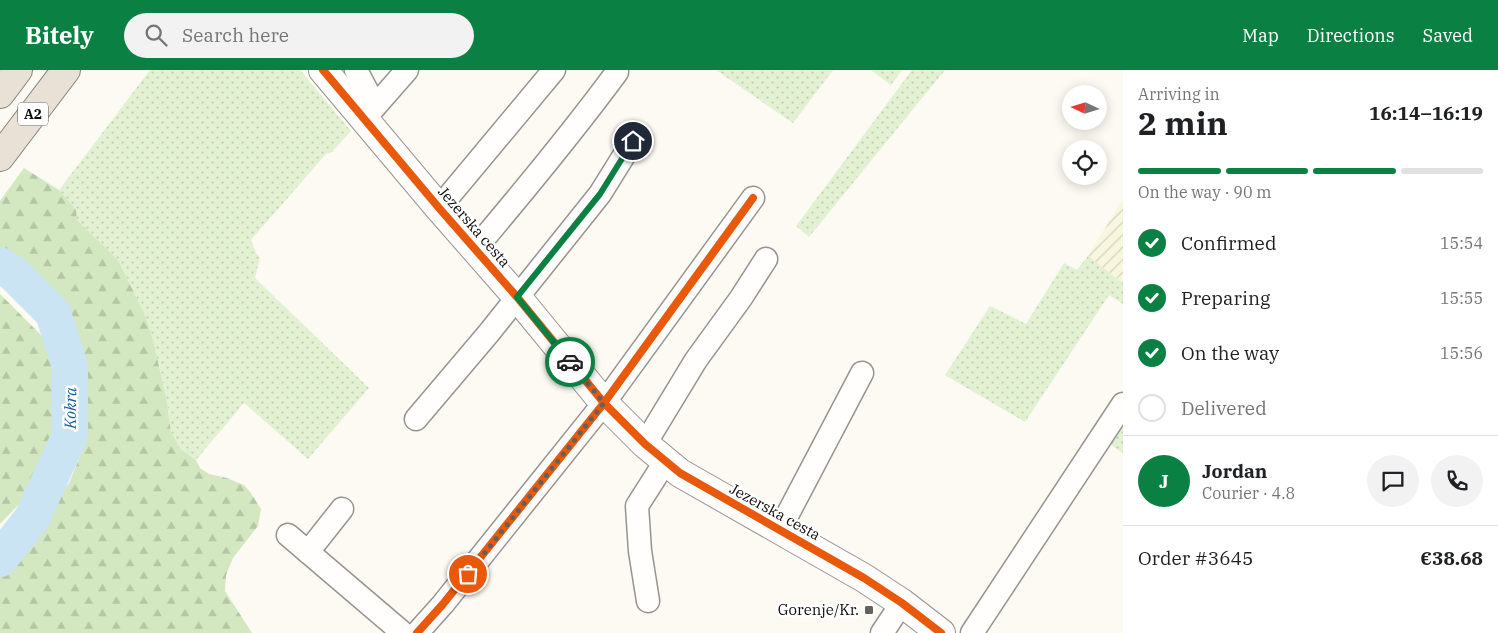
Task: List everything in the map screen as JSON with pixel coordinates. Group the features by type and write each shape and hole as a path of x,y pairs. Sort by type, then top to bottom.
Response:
{"highway":[{"name":"A2","path":"0,94 18,70"},
{"name":"A2","path":"0,158 66,70"}],"street":[{"name":"Jezerska cesta","path":"323,70 369,112 438,208 517,297 604,403 645,444 665,462 704,488 780,529 864,578 942,633"},
{"path":"356,70 369,112"},
{"path":"369,112 407,70"},
{"name":"Jezerska cesta","path":"438,208 554,70"},
{"name":"Jezerska cesta","path":"474,249 540,173 617,72"},
{"path":"416,419 488,334 600,194 633,141"},
{"path":"416,633 449,597 604,403 752,198"},
{"path":"645,444 696,360 741,298 766,259"},
{"name":"Jezerska cesta","path":"780,529 862,373"},
{"path":"972,633 1123,404"},
{"path":"648,601 640,551 637,506 665,462"},
{"path":"308,552 342,509"},
{"path":"288,535 403,633"},
{"path":"882,633 902,603"}],"shaded area":[{"path":"1123,199 1123,283 1088,256"}],"green space":[{"path":"150,70 300,70 351,131 332,152 326,154 251,240 260,258 255,278 369,388 308,459 244,403 196,460 181,449 171,432 166,397 153,340 145,315 118,260 77,220 76,209 59,190"},
{"path":"716,70 833,70 793,123"},
{"path":"871,70 902,70 891,85"},
{"path":"912,70 945,70 809,237 796,226"},
{"path":"24,168 59,190 76,209 77,220 118,260 145,315 153,340 166,397 171,432 181,449 196,460 200,468 209,474 227,478 244,485 261,509 258,526 233,558 226,575 225,591 252,633 0,633 0,576 18,546 69,483 85,444 88,390 84,355 63,308 36,272 0,249 0,201"},
{"path":"1088,256 1123,283 1123,304 1109,295 1025,422 945,375 990,306 1026,324 1064,263 1077,270"},
{"path":"0,294 42,336 58,373 58,411 49,455 28,495 0,524"},
{"path":"1123,419 1123,453 1108,443"}],"waterway":[{"name":"Kokra","path":"0,265 14,274 53,313 70,367 70,435 32,518 0,559"}],"cycle path":[{"path":"323,70 517,297 604,403 645,444 680,473 864,578 902,603 941,633"},
{"path":"417,633 443,604 604,403 753,198"}],"way so far":[{"path":"468,574 604,403 570,362"}],"place":[{"name":"Gorenje/Kr.","path":"869,610"}],"route":[{"path":"570,362 517,297 600,194 633,141"}]}
